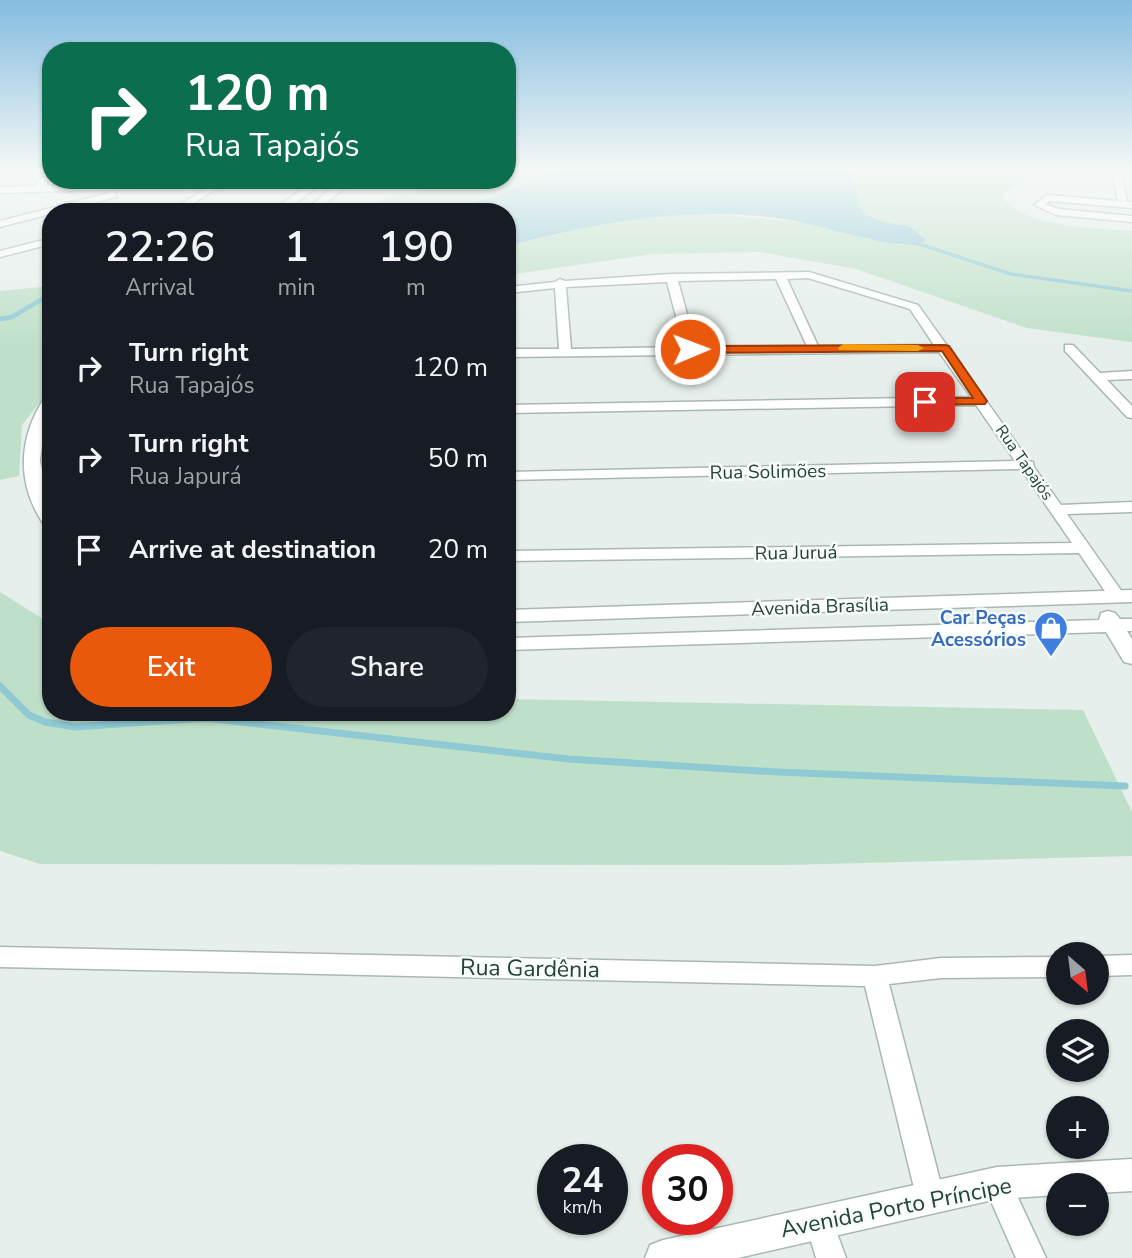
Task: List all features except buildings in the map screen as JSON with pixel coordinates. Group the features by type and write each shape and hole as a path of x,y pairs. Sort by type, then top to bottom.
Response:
{"street":[{"path":"0,254 42,243"},
{"path":"780,275 813,347"},
{"name":"Rua Tapajós","path":"516,289 560,282 671,277 817,276 907,303 918,310 1058,510 1124,596"},
{"path":"671,277 690,349"},
{"path":"560,282 565,352"},
{"path":"516,354 813,347 945,348"},
{"path":"1069,348 1132,414"},
{"path":"1098,377 1132,375"},
{"path":"516,409 981,401"},
{"path":"42,417 32,436 31,466 37,498 42,506"},
{"name":"Rua Solimões","path":"516,476 1028,465"},
{"path":"1058,510 1132,507"},
{"name":"Rua Juruá","path":"516,556 1086,548"},
{"path":"1124,596 1108,607 1121,625 1132,657"},
{"name":"Avenida Brasília","path":"516,616 1124,596"},
{"name":"Avenida Brasília","path":"516,645 1121,625"},
{"name":"Rua Gardênia","path":"0,957 875,975 941,968 1046,967"},
{"path":"1110,966 1132,965"},
{"path":"875,975 929,1196"},
{"name":"Avenida Porto Príncipe","path":"663,1258 929,1196 997,1184 1132,1175"},
{"path":"997,1184 1031,1258"},
{"path":"819,1221 831,1258"}],"green space":[{"path":"577,230 837,230 902,245 925,239 914,230 1132,231 1132,342 1027,328 856,269 760,252 653,254 516,274 516,244"},
{"path":"42,287 42,399 22,425 19,476 0,480 0,291"},
{"path":"0,592 42,618 42,721 516,721 516,699 1083,710 1132,812 1132,856 786,865 40,864 0,851"}],"water":[{"path":"516,230 574,230 516,244"},
{"path":"832,230 914,230 925,239 922,245 867,238"}],"waterway":[{"path":"913,242 1011,274 1132,291"},
{"path":"0,319 12,317 42,299"},
{"path":"0,686 29,715 42,721"},
{"path":"43,721 75,727 162,721"},
{"path":"232,721 568,759 777,772 1125,786"}],"slow traffic":[{"path":"843,348 918,348"}],"place":[{"name":"Car Peças Acessórios","path":"1051,658"}],"route":[{"path":"690,349 945,348 981,401 925,402"}]}
